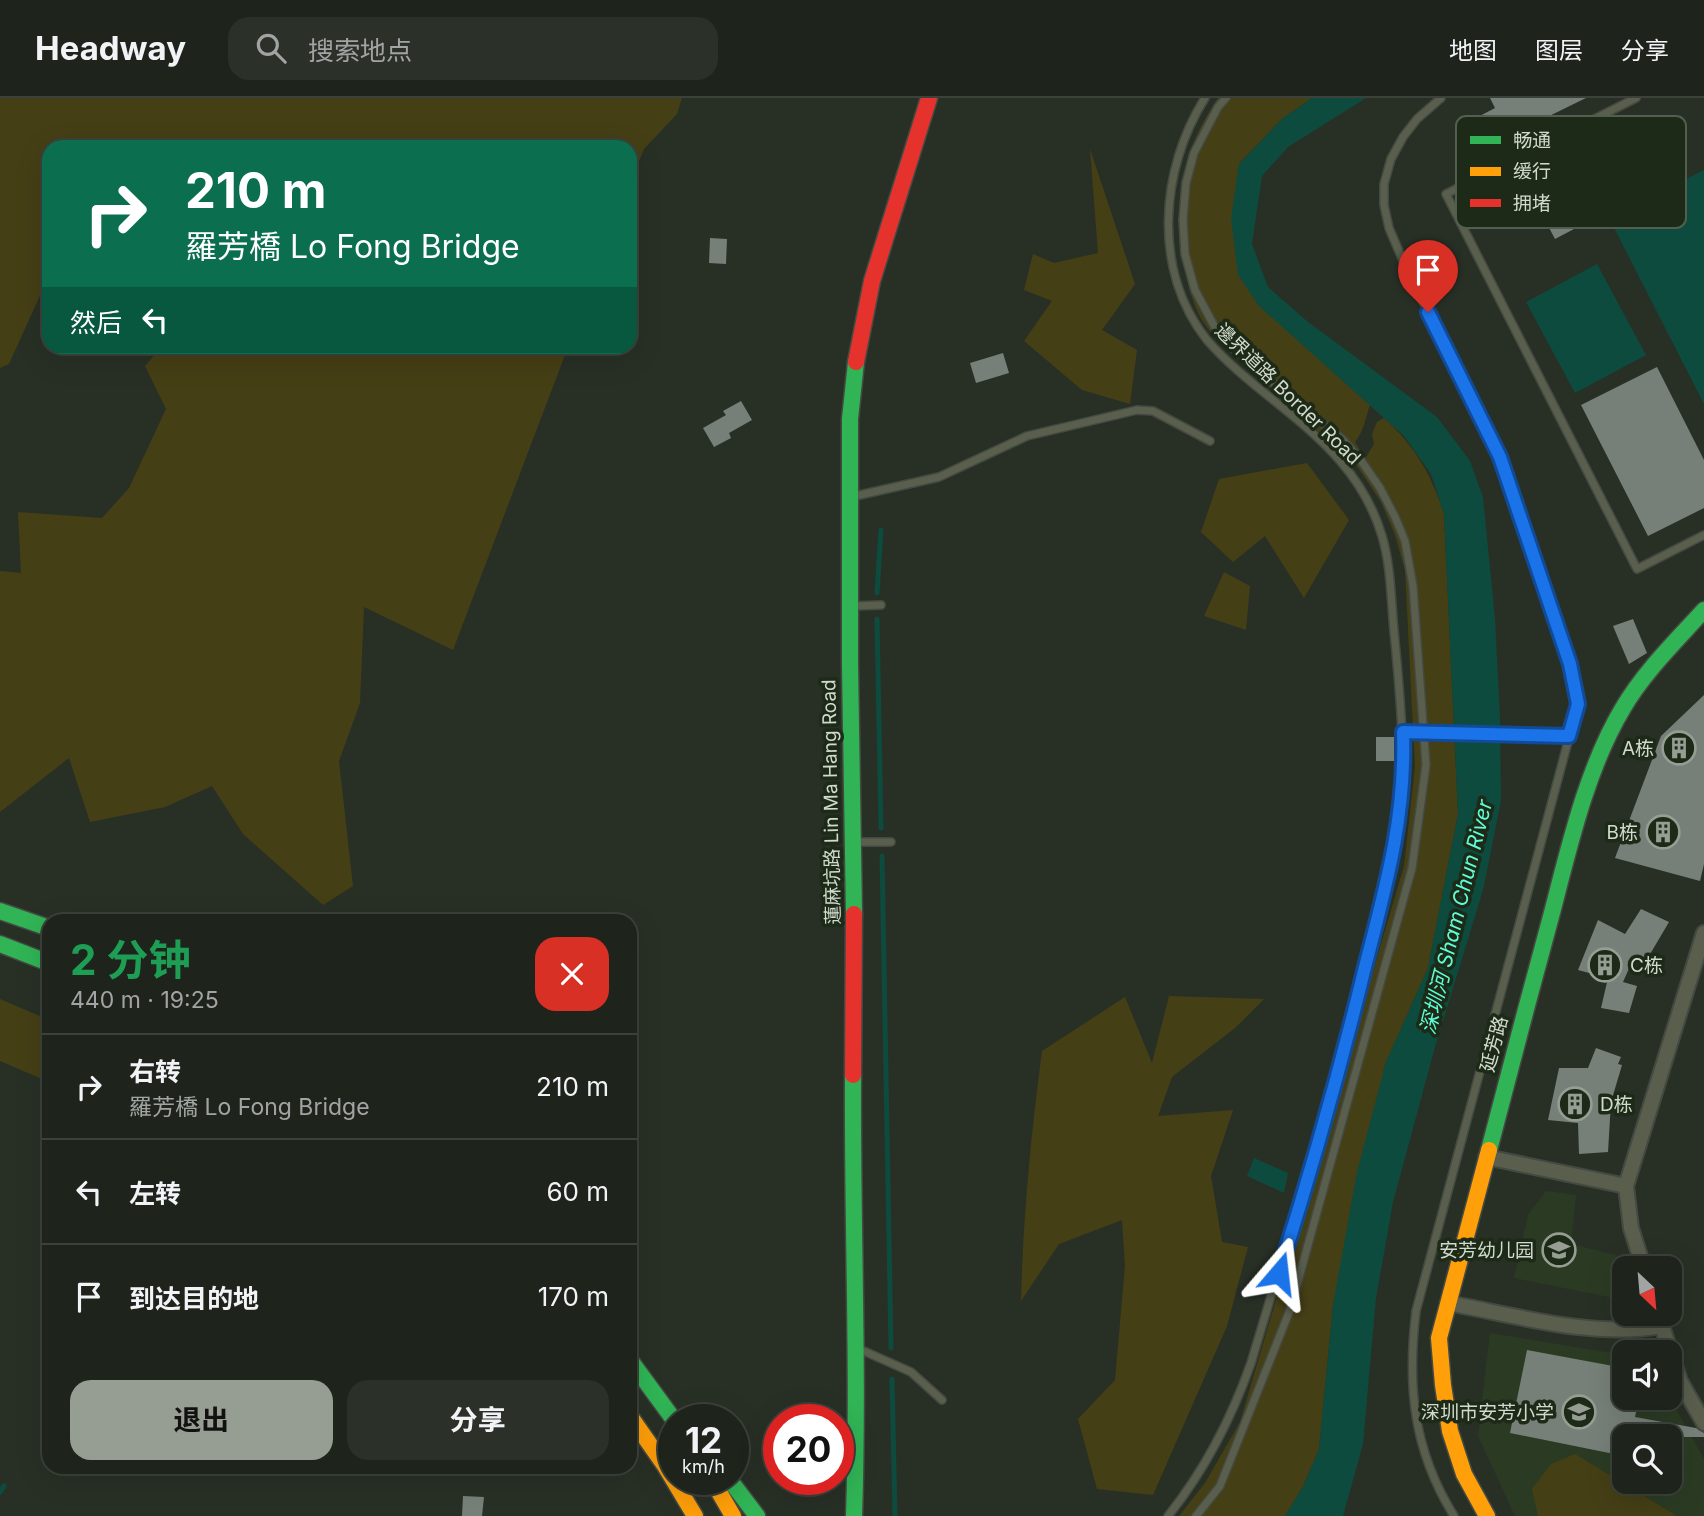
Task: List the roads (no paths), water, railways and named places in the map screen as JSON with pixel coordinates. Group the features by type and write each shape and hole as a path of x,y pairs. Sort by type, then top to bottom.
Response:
{"main road":[{"name":"蓮麻坑路 Lin Ma Hang Road","path":"854,1516 856,1460 850,419 856,358 864,317 884,237 929,98"},
{"name":"延芳路","path":"1481,1514 1452,1442 1441,1391 1439,1338 1559,885 1583,803 1603,748 1622,709 1643,678 1704,610"},
{"path":"0,911 42,926"},
{"path":"0,944 42,960"},
{"path":"637,1369 663,1404"},
{"path":"637,1426 658,1457"},
{"path":"683,1495 689,1516"},
{"path":"684,1495 695,1516"},
{"path":"721,1495 733,1516"},
{"path":"741,1495 757,1516"}],"street":[{"path":"1640,1256 1631,1228 1626,1186 1704,933"},
{"path":"1486,1157 1626,1186"},
{"path":"1448,1303 1578,1327 1633,1331 1645,1326"},
{"path":"1662,1326 1680,1381 1704,1423"}],"lane":[{"name":"邊界道路 Border Road","path":"1168,1516 1192,1482 1232,1412 1251,1363 1348,1039 1392,859 1403,794 1403,732 1387,560 1379,526 1356,482 1334,454 1207,340 1194,321 1177,281 1169,236 1170,190 1180,148 1205,98"},
{"path":"1196,1516 1220,1486 1290,1310 1412,868 1426,765 1413,586 1405,541 1395,517 1360,459 1343,440 1219,335 1195,290 1185,254 1183,220 1186,183 1194,153 1218,107 1226,98"},
{"path":"1441,98 1417,119 1391,159 1384,184 1384,205 1389,228 1500,457 1570,664 1578,704 1416,1311 1411,1353 1412,1394 1418,1427 1434,1477 1454,1516"},
{"path":"1600,116 1636,98"},
{"path":"1456,189 1446,194 1456,214"},
{"path":"1463,228 1637,569 1704,535"},
{"path":"850,497 939,477 1027,436 1137,410 1153,411 1210,441"},
{"path":"850,606 881,605"},
{"path":"1403,732 1569,736"},
{"path":"853,842 891,842"},
{"path":"854,1347 911,1372 942,1400"}],"water":[{"name":"深圳河 Sham Chun River","path":"1312,98 1366,98 1288,147 1262,176 1252,244 1268,287 1308,322 1437,417 1470,461 1483,497 1495,619 1500,718 1501,800 1483,890 1435,1047 1393,1202 1376,1298 1363,1444 1343,1516 1285,1516 1303,1487 1319,1449 1333,1305 1357,1172 1386,1062 1428,968 1458,814 1444,514 1431,474 1404,436 1259,306 1238,275 1231,218 1239,164 1282,119"},
{"path":"1704,170 1704,404 1614,228 1686,228 1686,179"},
{"path":"1597,264 1646,355 1575,393 1526,302"},
{"path":"1254,1158 1288,1173 1284,1193 1247,1176"}],"waterway":[{"path":"877,593 881,530"},
{"path":"877,619 881,828"},
{"path":"882,856 891,1348"},
{"path":"892,1379 895,1516"},
{"path":"0,1492 4,1486"}],"place":[{"name":"A栋","path":"1679,748"},
{"name":"B栋","path":"1663,832"},
{"name":"C栋","path":"1605,965"},
{"name":"D栋","path":"1575,1104"},
{"name":"安芳幼儿园","path":"1559,1250"},
{"name":"深圳市安芳小学","path":"1579,1412"}]}
